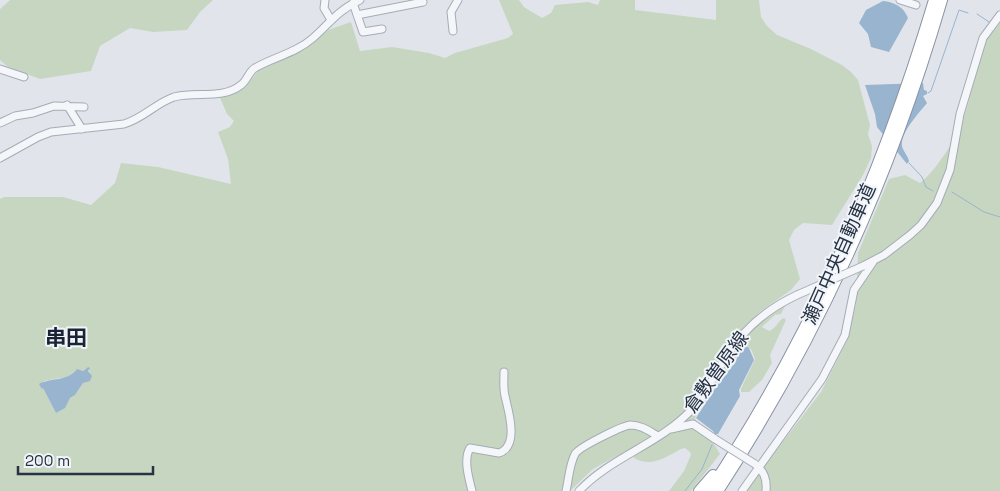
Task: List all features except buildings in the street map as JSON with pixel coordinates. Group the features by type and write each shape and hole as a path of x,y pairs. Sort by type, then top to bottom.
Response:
{"highway":[{"name":"瀬戸中央自動車道","path":"917,66 933,0"},
{"name":"瀬戸中央自動車道","path":"718,491 760,426 807,342 860,231 942,0"},
{"name":"瀬戸中央自動車道","path":"709,491 745,436 794,351 888,152"},
{"path":"699,491 734,446 745,436"}],"street":[{"path":"325,0 324,8 331,20"},
{"path":"453,31 451,12 458,0"},
{"path":"900,0 916,5"},
{"path":"0,158 44,134 124,124 134,121 160,104 175,97 226,93 242,85 253,68 278,59 312,39 341,10 356,2 357,15 363,32 382,29"},
{"path":"357,15 423,4"},
{"name":"倉敷曽原線","path":"579,491 608,466 671,429 693,408 726,356 746,330 765,313 797,295 873,261 897,246 921,225 937,203 950,170 960,114 983,38 1000,16"},
{"path":"0,69 24,76"},
{"path":"67,105 82,129"},
{"path":"0,123 14,116 33,114 54,106 84,107"},
{"path":"742,491 757,465 816,391 845,336 854,290 873,261"},
{"path":"472,491 466,459 470,448 499,453 504,451 509,444 512,430 504,394 504,372"},
{"path":"671,429 693,424 757,465 765,477 766,491"},
{"path":"566,491 569,471 576,453 586,445 626,426 638,426 658,436"}],"green space":[{"path":"10,0 213,0 200,12 187,30 153,32 130,28 100,46 91,71 40,79 8,67 0,60 0,9"},
{"path":"499,0 519,0 524,7 542,18 551,13 555,5 588,2 598,5 600,0 635,0 635,10 716,20 716,0 759,0 761,17 777,35 811,49 842,65 858,80 870,125 868,134 872,146 871,158 863,175 832,225 803,223 794,230 789,240 800,279 791,290 761,311 745,326 731,342 691,404 675,421 660,432 593,469 570,491 0,491 0,199 4,197 63,197 91,205 115,183 121,163 158,167 231,184 228,159 218,132 230,127 234,121 227,114 220,98 246,87 257,72 311,45 328,30 351,22 360,51 392,47 429,53 445,58 455,53 508,38 513,34","holes":["88,367 90,374 87,381 83,383 75,395 56,413 43,388 44,381 64,379"]},
{"path":"1000,22 1000,491 745,491 821,392 847,341 856,304 858,253 889,179 905,175 920,183 932,172 955,138 962,123 986,41"},
{"path":"786,304 781,314 775,315 762,327 769,331 782,319 786,320 770,355 772,363 762,380 749,392 741,392 755,359 751,349 743,344 733,364 718,382 695,418 697,423 681,424 718,375 747,332 757,322"},
{"path":"688,427 703,432 720,454 691,491 669,491 684,471 691,455 690,452 685,448 681,449 652,462 640,461 634,458 633,454 670,432"}],"water":[{"path":"883,1 898,6 908,18 889,52 871,47 868,34 859,23 866,10"},
{"path":"923,83 927,94 923,96 927,103 911,123 902,141 902,146 909,161 907,164 877,127 875,114 865,85"},
{"path":"744,345 749,348 754,360 739,390 740,396 718,434 715,434 696,418 734,364"},
{"path":"88,367 90,368 88,371 92,376 90,381 83,383 75,395 70,398 65,408 56,413 39,384 64,378 77,369 83,371"}],"waterway":[{"path":"928,93 931,91 959,10 968,13"},
{"path":"977,14 989,22"},
{"path":"909,163 922,177 926,187 933,191"},
{"path":"952,192 984,212 1000,217"},
{"path":"685,491 702,469 712,445"}],"district":[{"name":"串田","path":"66,337"}]}
